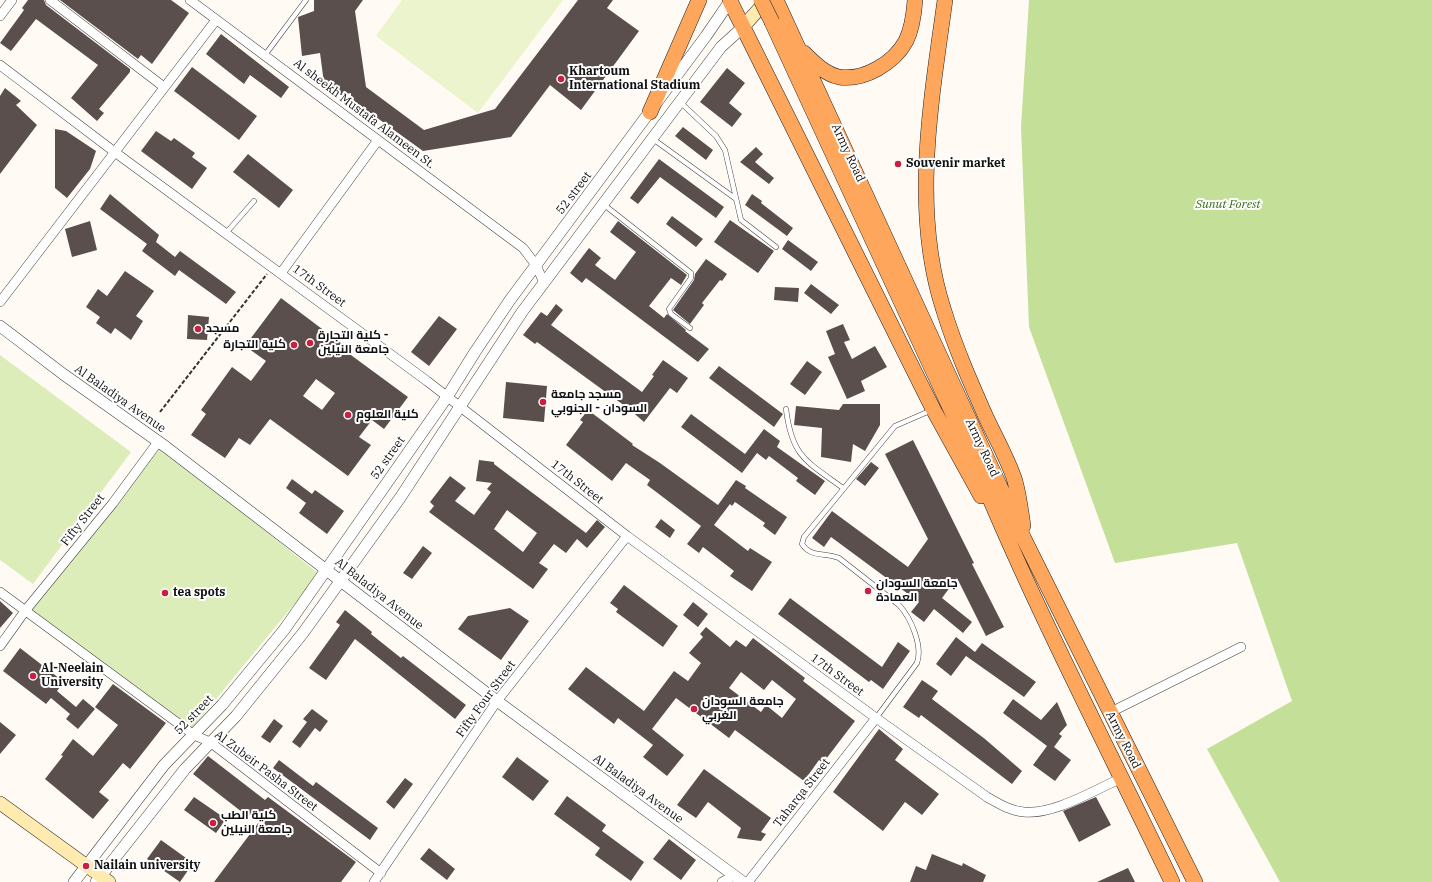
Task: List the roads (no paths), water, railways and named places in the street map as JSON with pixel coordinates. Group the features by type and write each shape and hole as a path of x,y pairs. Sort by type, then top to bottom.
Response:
{"highway":[{"path":"650,112 699,0"},
{"name":"Army Road","path":"761,0 971,453 1000,524 1061,656 1172,882"},
{"path":"798,46 814,63 826,72 839,77 854,77 867,74 882,66 896,55 905,42 911,28 915,0"},
{"path":"944,0 933,89 926,164 928,240 943,310 962,361 1015,480 1021,508 1024,539"},
{"path":"730,1 933,409 976,490 1000,524"},
{"name":"Army Road","path":"778,4 1024,539 1194,882"}],"main road":[{"path":"743,27 767,0"},
{"path":"0,803 86,866 102,880"}],"street":[{"path":"0,16 12,0"},
{"path":"50,0 164,86"},
{"name":"Al sheekh Mustafa Alameen St.","path":"190,0 523,248 536,265 544,283"},
{"path":"650,112 730,1"},
{"path":"0,302 116,153 164,86 216,20"},
{"path":"102,880 185,769 236,716 303,633 400,498 518,318 721,48 743,27"},
{"name":"17th Street","path":"0,65 116,153 281,273 447,397 627,536 876,718 987,796 1006,807 1023,812 1041,812 1060,806 1122,778"},
{"name":"52 street","path":"74,882 164,765 222,705 284,630 447,397 475,352 536,265 650,112"},
{"path":"281,273 378,140"},
{"name":"Al Baladiya Avenue","path":"0,326 62,374 158,442 497,701 739,879"},
{"name":"Fifty Street","path":"0,646 24,611 99,520 158,442"},
{"name":"Fifty Four Street","path":"374,882 497,701 627,536"},
{"name":"Al Zubeir Pasha Street","path":"0,592 194,735 210,742 381,873"},
{"path":"1109,713 1241,647"},
{"name":"Taharqa Street","path":"748,882 876,718"},
{"path":"722,882 739,879"}],"lane":[{"path":"265,55 306,0"},
{"path":"680,102 716,136 725,150 741,220 776,247"},
{"path":"652,139 736,199"},
{"path":"226,233 254,201"},
{"path":"603,204 687,268 691,273 691,278 669,309 672,314 690,328"},
{"path":"786,408 789,430 796,448 811,464 843,488"},
{"path":"876,718 917,663 920,656 919,649 905,611 839,558 831,555 811,553 805,550 802,544 804,537 895,426 933,409"}],"place":[{"name":"Khartoum International Stadium","path":"561,79"},
{"name":"Souvenir market","path":"898,164"},
{"name":"مسجد","path":"198,329"},
{"name":"كلية التجارة - جامعة النيلين","path":"310,343"},
{"name":"كلية التجارة","path":"294,345"},
{"name":"مسجد جامعة السودان - الجنوبي","path":"543,402"},
{"name":"كلية العلوم","path":"348,415"},
{"name":"جامعة السودان العمادة","path":"868,591"},
{"name":"tea spots","path":"165,593"},
{"name":"Al-Neelain University","path":"33,676"},
{"name":"جامعة السودان الغربي","path":"694,709"},
{"name":"كلية الطب جامعة النيلين","path":"213,823"},
{"name":"Nailain university","path":"86,866"}],"park label":[{"name":"Sunut Forest","path":"1228,205"}]}
